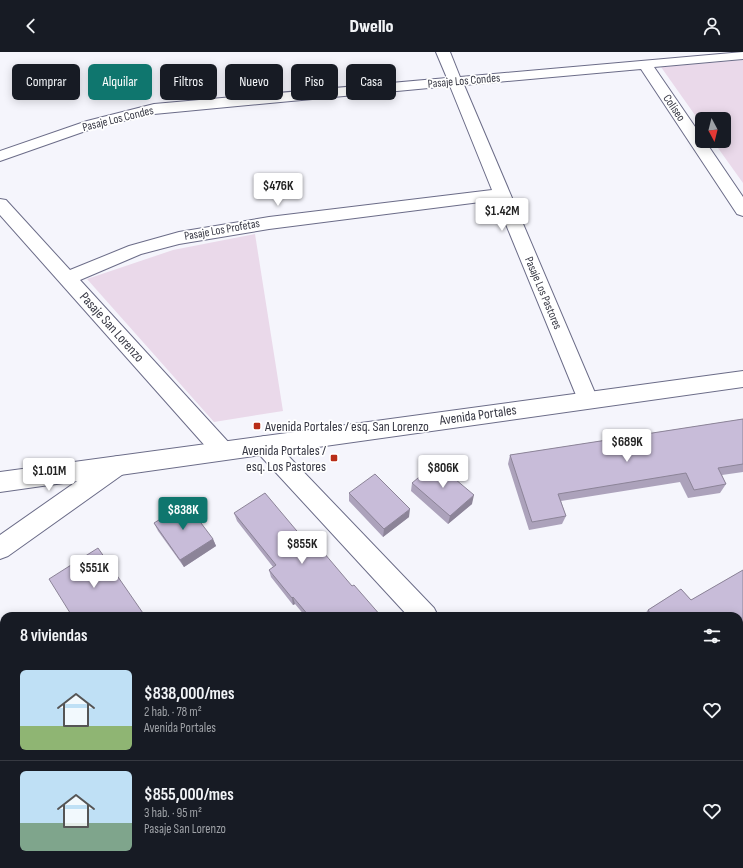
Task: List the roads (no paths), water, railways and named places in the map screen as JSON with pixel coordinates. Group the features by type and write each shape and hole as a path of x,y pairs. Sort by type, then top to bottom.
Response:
{"street":[{"name":"Pasaje Los Pastores","path":"444,52 588,400"},
{"name":"Pasaje Los Condes","path":"0,156 92,124 154,110 743,55"},
{"name":"Coliseo","path":"645,64 736,191 743,210"},
{"name":"Pasaje Los Profetas","path":"68,278 135,250 179,238 268,223 502,194"},
{"name":"Pasaje San Lorenzo","path":"0,204 223,451"},
{"name":"Avenida Portales","path":"0,482 743,379"},
{"path":"264,445 421,612"},
{"name":"Avenida Portales","path":"0,548 118,465"}],"place":[{"name":"Avenida Portales / esq. San Lorenzo","path":"257,426"},
{"name":"Avenida Portales / esq. Los Pastores","path":"334,458"}]}
